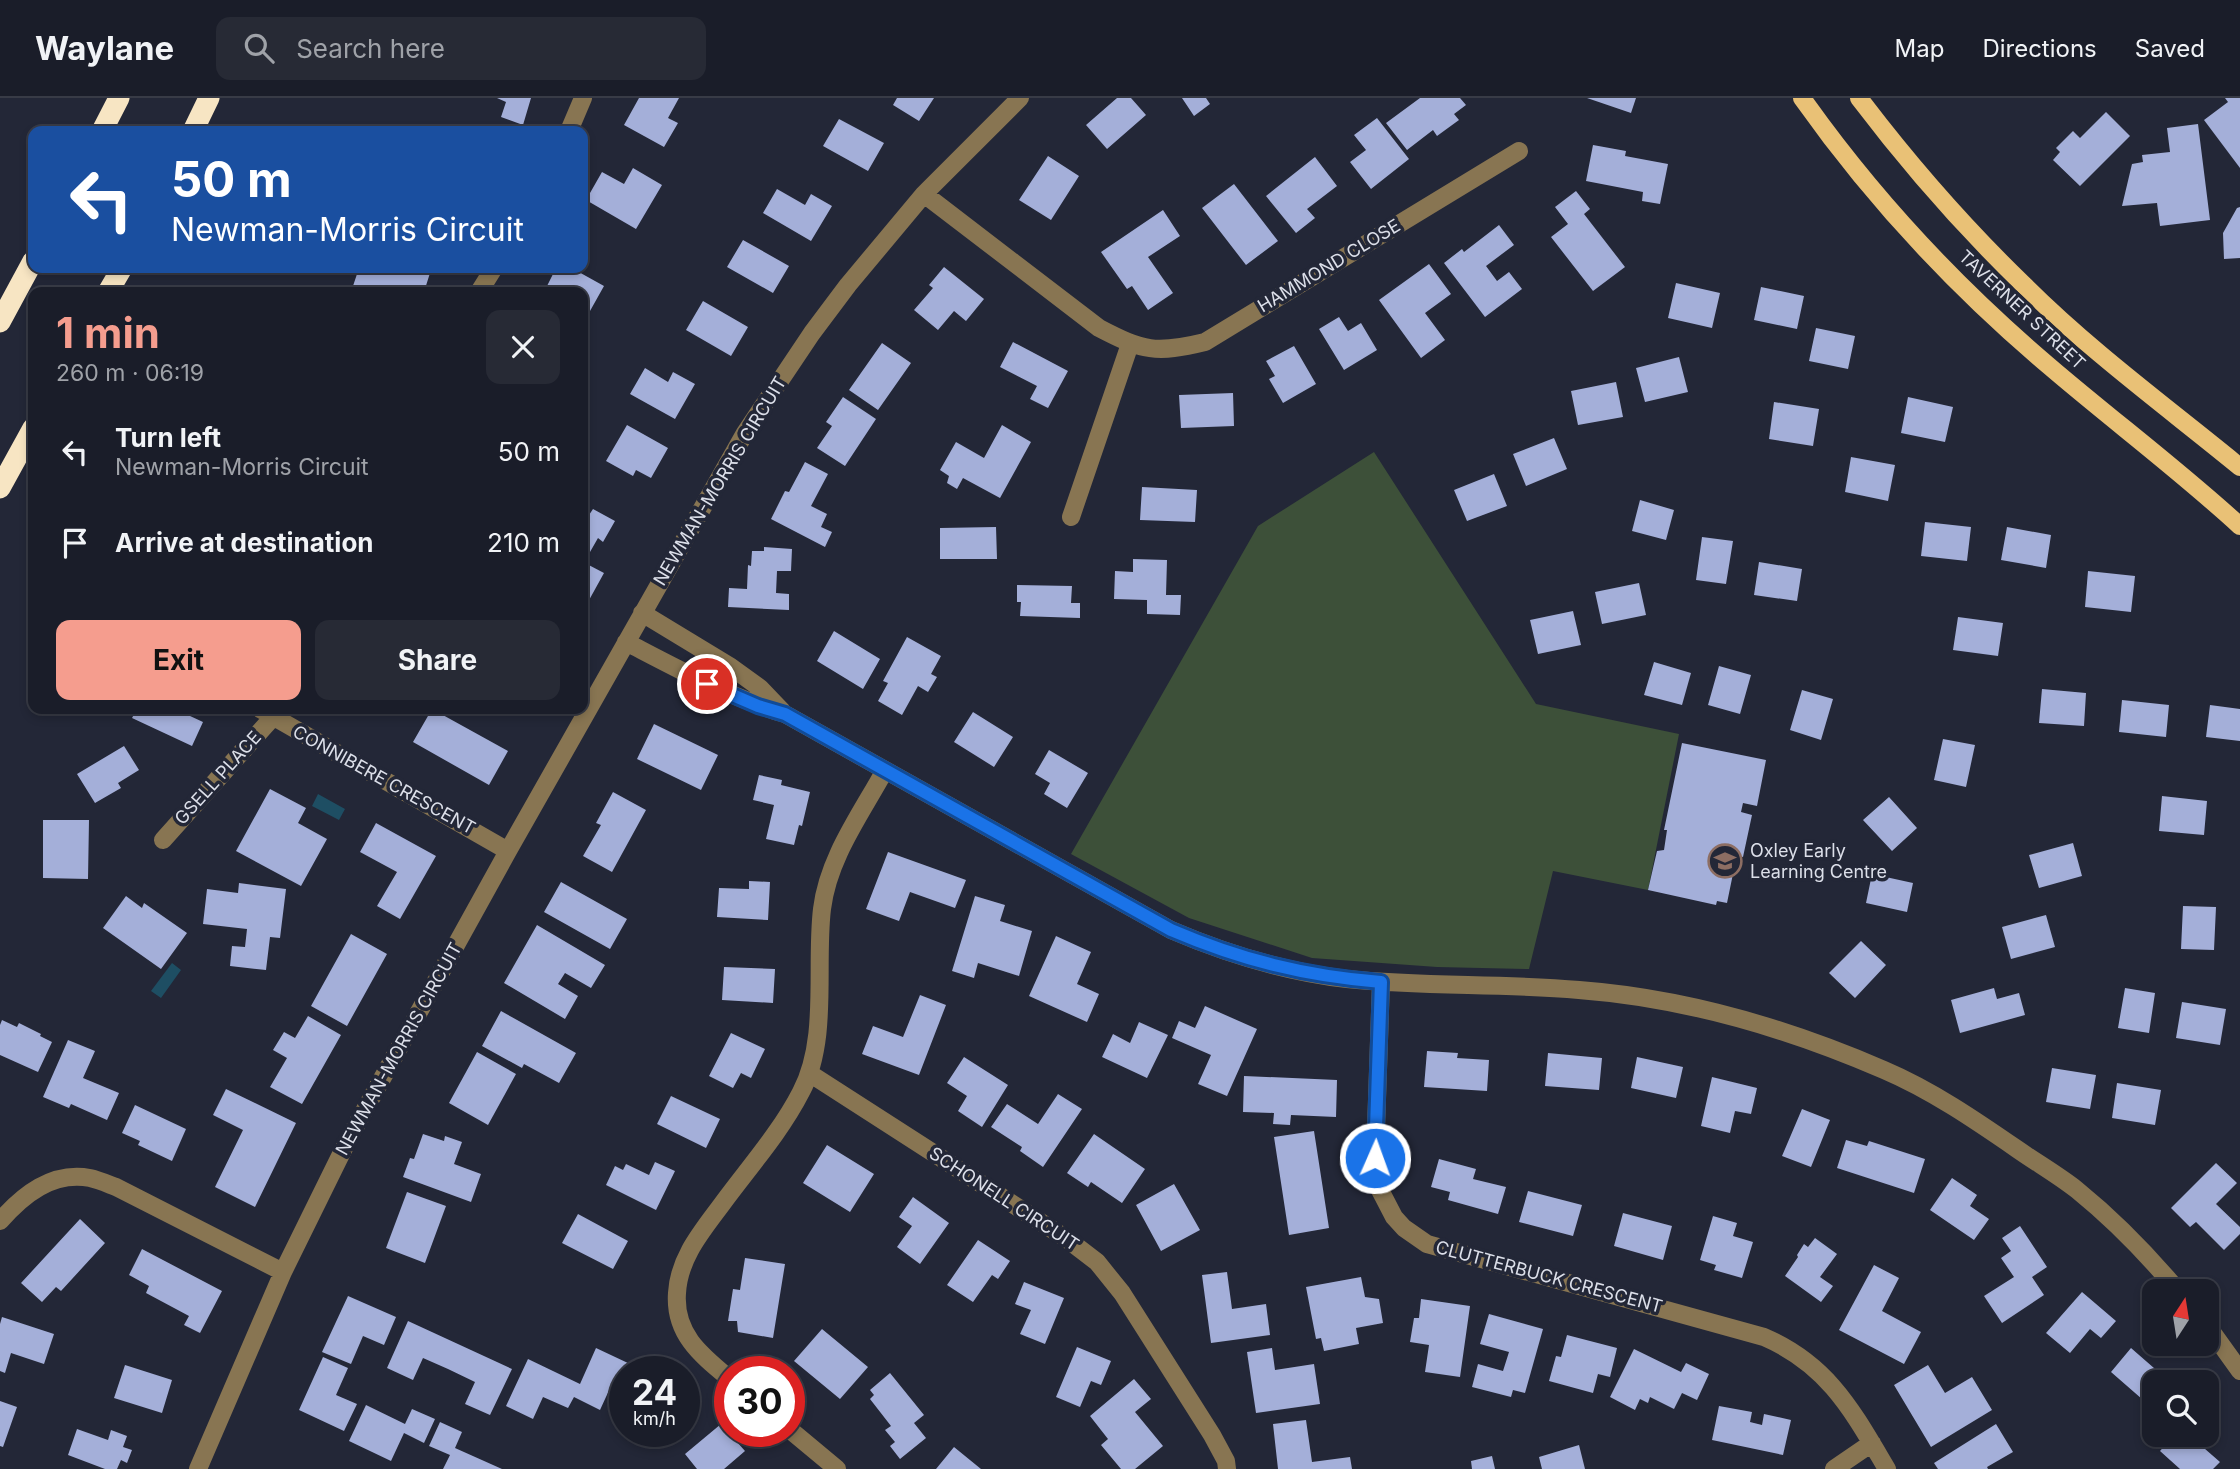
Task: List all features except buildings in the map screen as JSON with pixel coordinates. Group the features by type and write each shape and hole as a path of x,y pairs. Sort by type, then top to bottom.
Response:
{"highway":[{"path":"105,126 119,98"},
{"path":"195,126 209,98"},
{"path":"0,322 28,270"},
{"path":"0,488 28,437"}],"main road":[{"name":"TAVERNER STREET","path":"1802,98 1825,131 1910,232 2001,324 2240,526"},
{"name":"TAVERNER STREET","path":"1859,98 1938,197 2025,286 2070,327 2240,467"}],"street":[{"path":"571,126 583,98"},
{"name":"NEWMAN-MORRIS CIRCUIT","path":"588,709 745,433 804,344 848,285 924,194 1020,98"},
{"name":"HAMMOND CLOSE","path":"924,194 1099,328 1144,348 1175,349 1205,342 1519,151"},
{"path":"1071,517 1130,344"},
{"path":"642,613 732,667 760,688 785,714"},
{"path":"626,642 707,684 758,706 785,714 1193,940 1273,966 1345,979 1580,990 1664,1001 1747,1020 1873,1066 1940,1099 1978,1122 2076,1189 2121,1229 2167,1279"},
{"name":"GSELL PLACE","path":"163,839 265,714"},
{"name":"CONNIBERE CRESCENT","path":"268,714 508,851"},
{"name":"NEWMAN-MORRIS CIRCUIT","path":"198,1469 283,1272 347,1142 585,714"},
{"path":"714,1365 696,1350 683,1330 677,1305 682,1265 695,1241 783,1123 802,1091 817,1039 822,909 830,875 885,770"},
{"name":"CLUTTERBUCK CRESCENT","path":"1381,982 1375,1158 1380,1190 1394,1217 1404,1228 1427,1244 1765,1337 1782,1345 1814,1366 1841,1394 1888,1469"},
{"name":"SCHONELL CIRCUIT","path":"809,1073 1067,1239 1097,1262 1122,1293 1199,1413 1217,1444 1227,1469"},
{"path":"0,1221 20,1199 46,1183 60,1178 89,1178 116,1187 283,1272"},
{"path":"2219,1342 2240,1371"},
{"path":"805,1442 837,1469"},
{"path":"1834,1469 1872,1443"}],"green space":[{"path":"1374,452 1536,704 1679,734 1648,890 1553,871 1529,969 1437,967 1312,958 1189,918 1071,854 1258,526"}],"water":[{"path":"318,794 345,809 339,820 312,806"},
{"path":"172,963 181,970 161,998 151,991"}],"place":[{"name":"Oxley Early Learning Centre","path":"1725,861"}],"route":[{"path":"707,684 758,706 785,714 1171,930 1204,944 1273,966 1345,979 1381,982 1375,1158"}]}
